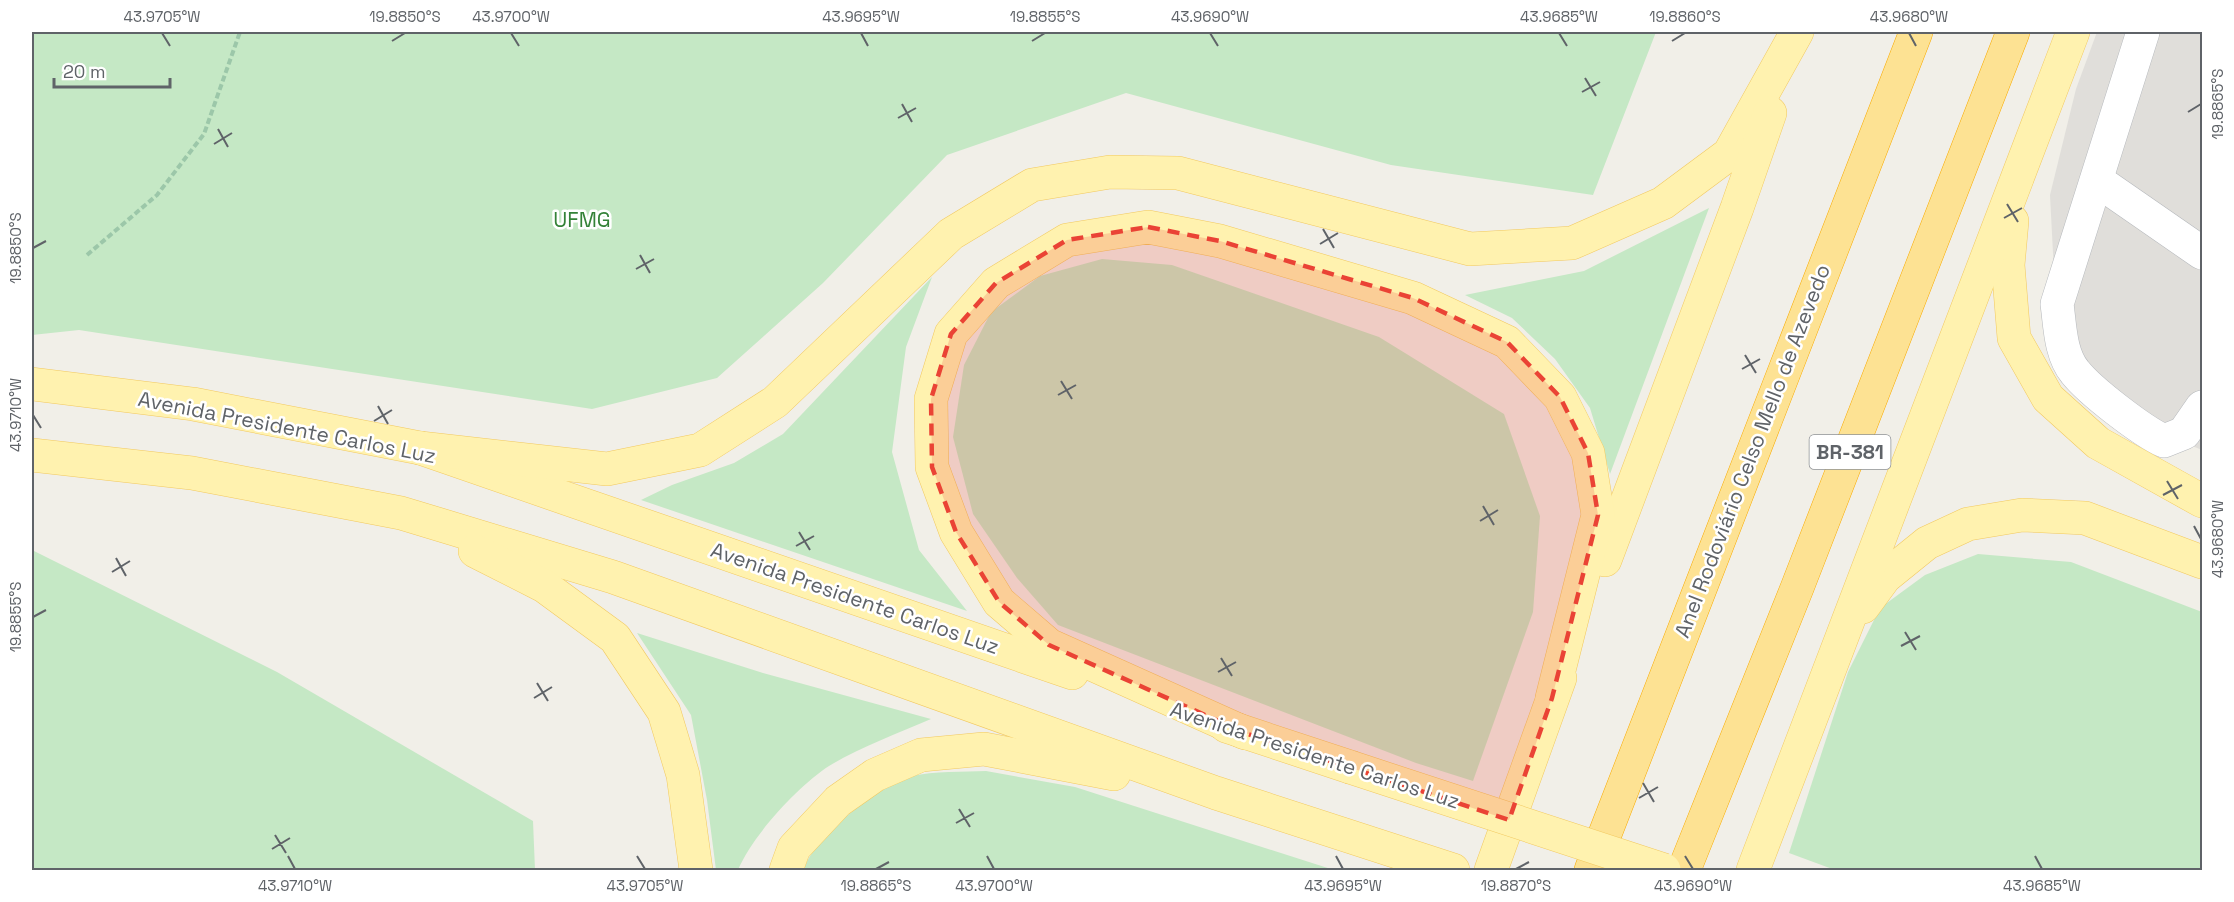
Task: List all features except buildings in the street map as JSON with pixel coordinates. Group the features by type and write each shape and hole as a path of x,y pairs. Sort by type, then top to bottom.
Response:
{"highway":[{"name":"Anel Rodoviário Celso Mello de Azevedo","path":"1591,870 1916,32"},
{"name":"BR-381","path":"1684,870 1797,588 2013,32"}],"main road":[{"path":"420,448 607,469 700,450 775,402 951,234 1032,185 1110,172 1179,173 1470,249 1572,243 1663,203 1729,154 1797,32"},
{"path":"1491,870 1552,698 1737,208 1797,32"},
{"path":"1753,870 2073,32"},
{"path":"2016,180 2008,265 2014,338 2048,398 2098,443 2202,501"},
{"path":"1245,733 1049,645 999,602 956,532 932,467 931,399 951,334 996,283 1067,240 1148,227 1220,241 1413,298 1507,342 1560,397 1588,453 1598,514 1552,698"},
{"name":"Avenida Presidente Carlos Luz","path":"32,384 193,404 420,448 1245,733 1664,870"},
{"path":"32,455 192,473 401,513 613,576 1216,793 1453,870"},
{"path":"401,513 544,586 615,638 664,712 683,775 696,870"},
{"path":"1844,632 1885,577 1927,543 1968,524 2022,515 2085,518 2202,562"},
{"path":"786,870 794,848 838,801 876,775 921,755 984,749 1216,793"}],"lane":[{"path":"2143,32 2098,181 2057,304 2063,345 2074,371 2146,433 2164,441 2184,433 2202,407"},
{"path":"2098,181 2202,253"}],"path":[{"path":"87,255 157,195 204,134 240,32"}],"highlighted area":[{"path":"1148,227 1220,241 1413,298 1507,342 1560,397 1588,453 1598,515 1552,698 1509,820 1245,733 1049,645 999,602 956,532 932,467 931,399 951,334 996,283 1067,240"}],"shaded area":[{"path":"2097,32 2202,32 2202,450 2168,436 2105,396 2068,341 2054,272 2050,195 2076,89"}],"green space":[{"name":"UFMG","path":"32,32 1656,32 1593,195 1391,165 1126,93 947,155 823,283 717,378 592,409 79,330 32,335"},
{"path":"1709,208 1610,474 1590,408 1555,359 1512,318 1465,295 1584,271"},
{"path":"1102,259 1172,265 1379,337 1504,414 1540,516 1533,612 1473,781 1416,763 1058,625 1017,578 973,514 953,437 964,365 991,312 1040,276"},
{"path":"932,277 906,347 892,452 919,550 967,611 641,500 672,485 734,463 783,434"},
{"path":"32,550 277,672 533,821 535,870 32,870"},
{"path":"1978,554 2071,562 2202,612 2202,870 1835,870 1789,853 1848,672 1880,608 1925,575"},
{"path":"637,633 763,673 931,719 829,766 804,786 777,813 754,842 738,870 716,870 707,800 691,715"},
{"path":"986,771 1075,787 1334,870 804,870 810,857 833,828 865,802 898,782 912,776 929,773"}]}
